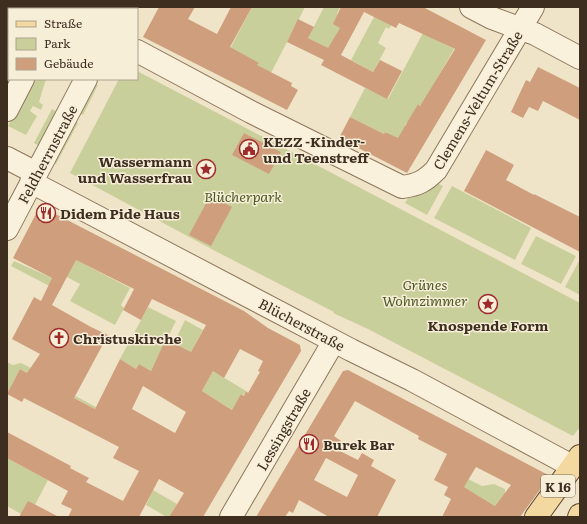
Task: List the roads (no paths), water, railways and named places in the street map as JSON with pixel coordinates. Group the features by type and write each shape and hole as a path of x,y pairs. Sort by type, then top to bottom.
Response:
{"main road":[{"name":"K 16","path":"536,517 576,461"}],"street":[{"path":"471,7 492,18 535,34 580,58"},
{"name":"Clemens-Veltum-Straße","path":"138,52 251,112 402,187 414,186 426,179 436,170 533,7"},
{"path":"7,110 23,80"},
{"name":"Feldherrnstraße","path":"7,229 85,80"},
{"name":"Blücherstraße","path":"7,158 34,178 334,341 418,384 576,461"},
{"name":"Lessingstraße","path":"231,517 334,341"}],"place":[{"name":"KEZZ -Kinder- und Teenstreff","path":"249,149"},
{"name":"Wassermann und Wasserfrau","path":"206,169"},
{"name":"Didem Pide Haus","path":"46,213"},
{"name":"Knospende Form","path":"488,304"},
{"name":"Christuskirche","path":"59,338"},
{"name":"Burek Bar","path":"309,444"}],"park label":[{"name":"Blücherpark","path":"243,196"},
{"name":"Grünes Wohnzimmer","path":"425,292"}]}
